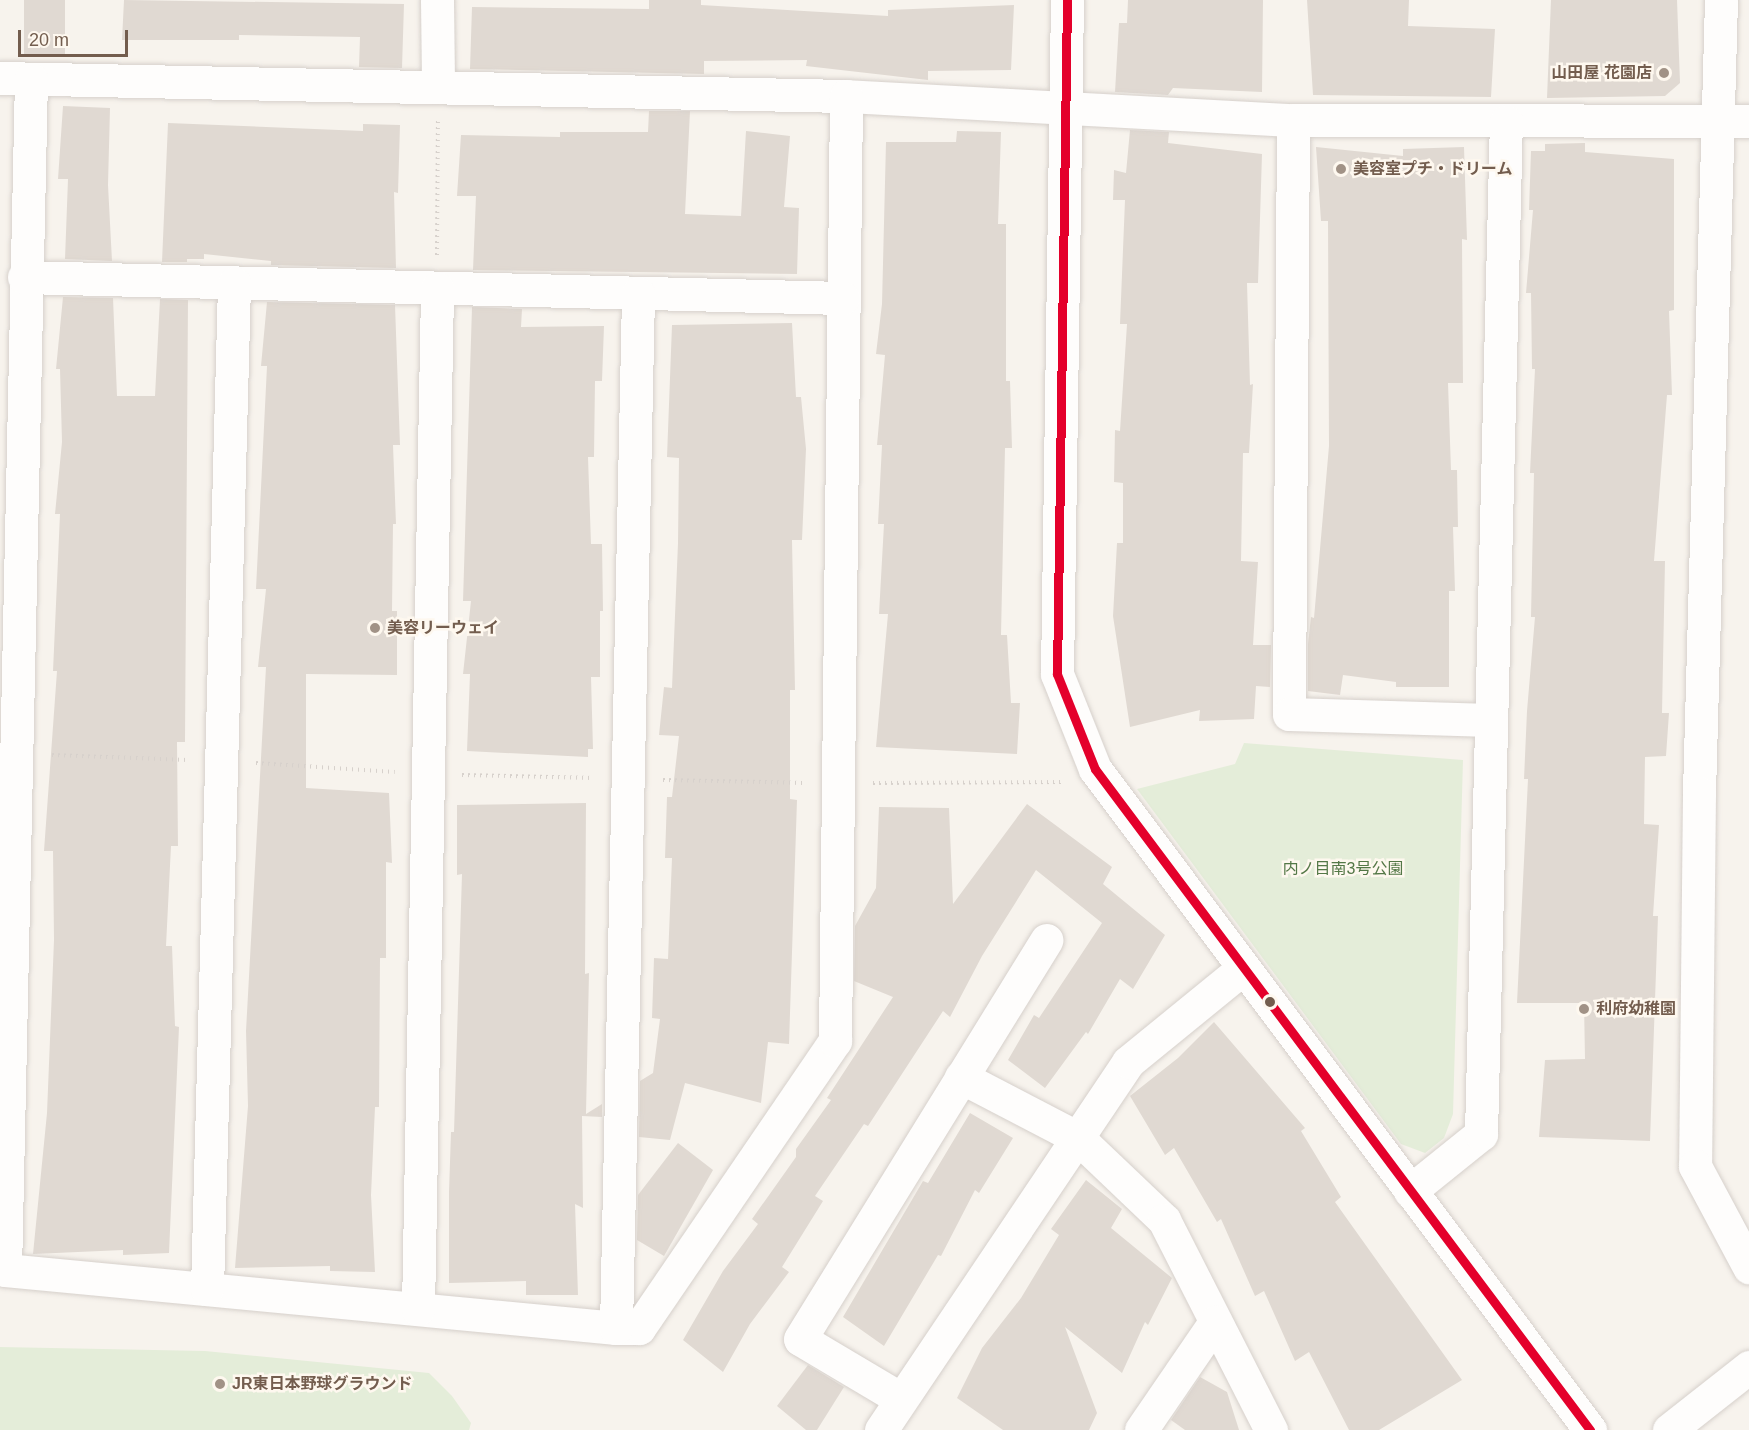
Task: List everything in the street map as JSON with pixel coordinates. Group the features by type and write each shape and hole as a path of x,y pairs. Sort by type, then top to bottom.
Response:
{"street":[{"path":"436,0 438,87"},
{"path":"1067,0 1057,674 1095,769 1242,969 1590,1430"},
{"path":"1721,0 1699,793 1695,1166 1749,1267"},
{"path":"846,96 835,1041 639,1328 616,1328 3,1270 24,277 16,78 846,96 1293,120 1506,121 1717,118 1749,121"},
{"path":"1293,120 1289,714 1491,720"},
{"path":"1410,1191 1481,1134 1506,121"},
{"path":"24,277 843,298"},
{"path":"207,1289 234,283"},
{"path":"418,1309 431,775 437,288"},
{"path":"616,1328 638,293"},
{"path":"901,1399 800,1339 1046,940"},
{"path":"880,1430 1128,1062 1242,969"},
{"path":"961,1077 1078,1138 1164,1220 1271,1430"},
{"path":"1142,1430 1215,1322"},
{"path":"1670,1430 1749,1367"}],"path":[{"path":"437,288 438,87"},
{"path":"15,754 221,761 431,775 838,784 1065,782"}],"green space":[{"name":"内ノ目南3号公園","path":"1244,743 1463,760 1453,1114 1444,1138 1425,1153 1401,1144 1137,789 1235,764"},
{"name":"JR東日本野球グラウンド","path":"0,1347 205,1351 429,1373 452,1396 471,1423 469,1430 0,1430"}],"building":[{"path":"24,0 65,0 65,55 24,55"},
{"path":"124,0 404,4 402,68 359,67 360,37 239,35 239,40 122,40"},
{"path":"649,0 701,0 701,5 888,16 888,10 1014,5 1011,70 928,71 928,80 806,66 807,60 704,61 704,74 470,69 472,7 649,9"},
{"path":"1128,0 1263,0 1262,92 1173,88 1168,95 1115,92 1119,23 1127,23"},
{"path":"1307,0 1409,0 1408,26 1495,29 1491,97 1313,95"},
{"path":"1551,0 1677,0 1680,83 1665,96 1547,98"},
{"path":"63,106 110,108 108,185 112,261 65,259 68,179 58,179"},
{"path":"649,111 690,111 685,214 741,216 746,131 790,136 784,207 799,208 797,274 473,270 476,196 457,196 461,135 560,137 560,132 648,132"},
{"path":"168,123 363,131 363,124 400,125 398,193 394,192 396,268 271,265 271,261 204,254 204,259 162,262"},
{"path":"1130,130 1169,132 1168,143 1262,154 1258,283 1247,283 1250,385 1253,384 1249,453 1243,453 1241,561 1258,562 1253,645 1271,645 1270,687 1256,686 1254,719 1199,721 1200,710 1130,727 1113,616 1117,543 1123,543 1123,483 1114,482 1115,430 1120,431 1127,324 1120,324 1125,200 1113,200 1114,170 1126,173"},
{"path":"957,131 1001,132 998,224 1006,224 1006,381 1010,381 1012,448 1005,448 1001,635 1007,635 1011,703 1020,703 1017,754 876,747 888,614 879,614 884,524 878,524 882,445 877,445 885,355 876,354 882,304 886,142 956,142"},
{"path":"1585,143 1585,152 1674,159 1674,310 1669,311 1672,395 1667,395 1654,561 1665,561 1662,713 1669,713 1666,756 1645,757 1644,824 1659,825 1653,916 1658,916 1650,1141 1539,1137 1545,1060 1585,1059 1584,1003 1517,1003 1528,779 1524,779 1527,711 1535,617 1531,617 1534,473 1530,473 1535,369 1532,369 1531,293 1526,293 1533,210 1529,210 1531,151 1545,151 1545,144"},
{"path":"1316,147 1403,156 1403,149 1464,147 1467,240 1462,239 1463,383 1448,383 1451,470 1457,470 1458,527 1453,527 1455,591 1449,591 1449,687 1396,687 1396,682 1343,675 1340,695 1308,691 1308,644 1311,617 1314,618 1329,446 1328,221 1321,221"},
{"path":"63,297 113,298 117,396 155,396 160,299 188,300 185,742 177,742 178,846 171,846 166,946 172,946 175,1026 179,1027 169,1253 123,1255 123,1250 33,1254 47,1113 54,940 53,851 44,851 57,671 53,671 60,514 55,514 62,442 60,369 56,369"},
{"path":"267,302 395,305 400,445 393,445 396,524 393,524 392,611 397,611 397,675 306,674 306,788 389,793 392,863 386,862 386,958 380,958 379,1107 375,1107 371,1195 375,1272 330,1271 330,1266 235,1268 248,1106 246,1031 266,667 258,667 266,589 256,589 267,366 261,366"},
{"path":"472,307 522,309 521,327 604,326 602,381 595,381 594,457 588,457 591,544 602,544 603,611 600,611 600,677 591,677 593,749 588,749 588,757 467,751 470,674 463,674 471,601 463,601"},
{"path":"792,323 796,397 801,397 806,449 802,540 792,540 795,690 790,690 790,799 797,800 789,1044 768,1042 761,1103 685,1083 670,1140 639,1137 640,1081 653,1073 660,1019 652,1018 654,958 668,959 672,858 665,858 667,797 672,797 679,736 659,735 664,687 672,688 678,543 679,458 667,457 672,325"},
{"path":"586,803 585,974 589,973 586,1114 602,1104 602,1117 582,1116 583,1208 575,1204 578,1295 526,1295 526,1281 449,1283 449,1192 451,1132 454,1132 462,874 457,875 457,805"},
{"path":"1027,804 1112,867 1103,884 1165,935 1133,989 1120,979 1088,1034 1086,1032 1045,1088 1008,1060 1034,1015 1039,1018 1102,923 1036,870 982,956 950,1017 943,1011 868,1126 864,1124 815,1196 823,1201 782,1267 789,1272 750,1324 723,1372 683,1340 723,1271 758,1224 752,1219 796,1157 796,1149 831,1100 827,1098 893,997 854,981 855,926 876,888 879,807 949,808 953,904"},
{"path":"1214,1022 1305,1128 1301,1131 1341,1197 1335,1202 1462,1380 1379,1430 1349,1430 1309,1352 1295,1361 1264,1291 1255,1296 1221,1219 1217,1222 1174,1148 1165,1155 1130,1096 1178,1058"},
{"path":"970,1113 1013,1138 979,1193 975,1190 941,1256 938,1255 884,1346 843,1317 923,1181 928,1183"},
{"path":"678,1143 713,1170 664,1256 637,1240 638,1195"},
{"path":"1086,1180 1122,1209 1111,1228 1172,1278 1148,1325 1145,1322 1122,1373 1065,1327 1097,1413 1089,1430 1003,1430 957,1398 982,1348 1021,1298 1059,1235 1051,1229"},
{"path":"808,1365 844,1387 817,1430 806,1430 777,1406"},
{"path":"1200,1377 1227,1392 1239,1430 1185,1430 1171,1420"}],"transit line":[{"path":"1067,0 1057,674 1095,769 1590,1430"}],"place":[{"name":"山田屋 花園店","path":"1664,73"},
{"name":"美容室プチ・ドリーム","path":"1341,169"},
{"name":"美容リーウェイ","path":"375,628"},
{"name":"利府幼稚園","path":"1584,1009"},
{"name":"JR東日本野球グラウンド","path":"220,1384"}]}
